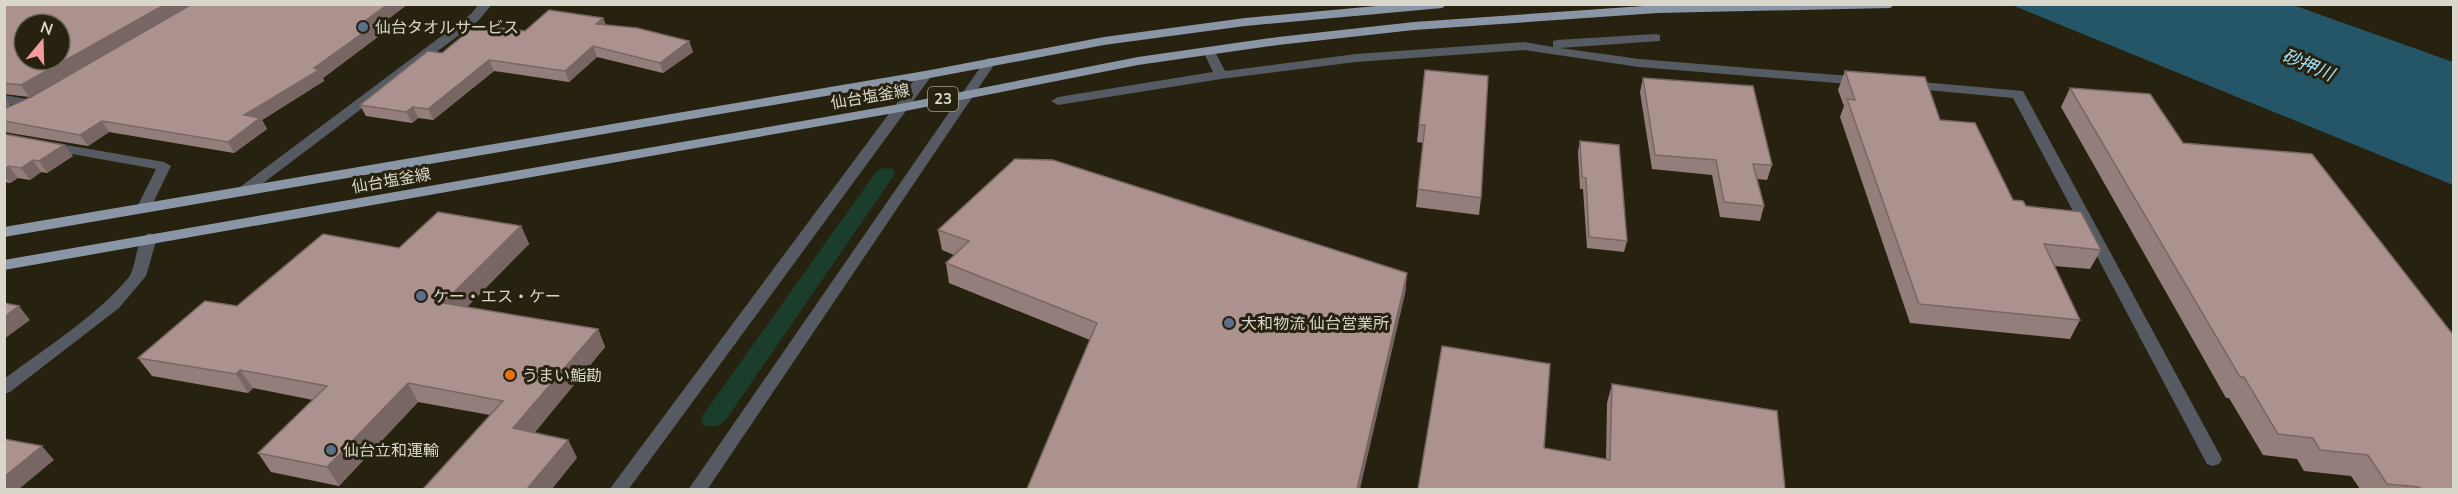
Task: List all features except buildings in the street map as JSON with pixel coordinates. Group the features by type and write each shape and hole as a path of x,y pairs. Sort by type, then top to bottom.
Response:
{"main road":[{"name":"仙台塩釜線","path":"4,232 925,75 1104,41 1245,22 1442,4"},
{"name":"仙台塩釜線","path":"4,265 900,108 1138,61 1209,51 1437,25 1658,9 1890,4"}],"street":[{"path":"245,190 475,16 486,4"},
{"path":"1058,101 1221,75 1356,58 1656,38"},
{"path":"1524,46 1639,63 1876,82"},
{"path":"1209,51 1221,75"},
{"path":"697,489 990,62"},
{"path":"618,489 925,75"},
{"path":"1900,84 2018,94 2212,459"},
{"path":"4,99 38,101 14,114"},
{"path":"39,144 164,166 144,207"},
{"path":"4,388 113,304 138,276 150,238"}],"green space":[{"path":"883,168 893,169 895,174 725,421 717,426 704,426 701,421 703,415 876,172"}],"water":[{"name":"砂押川","path":"2012,5 2293,5 2453,62 2453,185"}],"place":[{"name":"仙台タオルサービス","path":"363,27"},
{"name":"ケー・エス・ケー","path":"421,296"},
{"name":"大和物流 仙台営業所","path":"1229,323"},
{"name":"うまい鮨勘","path":"510,375"},
{"name":"仙台立和運輸","path":"331,450"}]}
